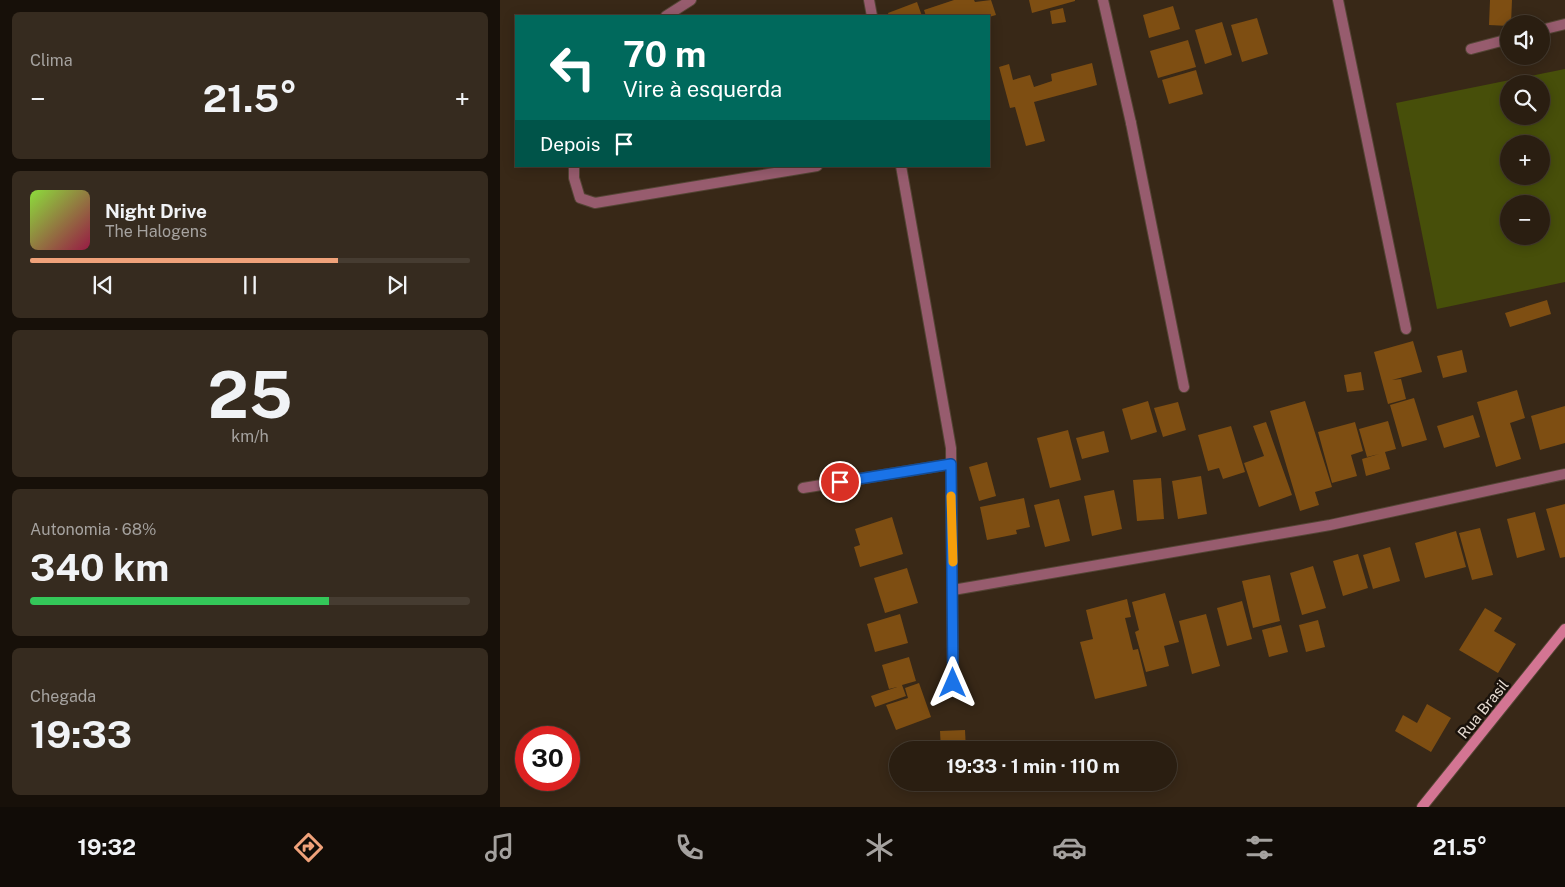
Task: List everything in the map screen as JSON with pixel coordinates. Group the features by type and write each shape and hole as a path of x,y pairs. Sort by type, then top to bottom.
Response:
{"street":[{"path":"668,15 691,0"},
{"path":"869,0 872,15"},
{"path":"1103,0 1131,123 1184,388"},
{"path":"1338,0 1406,329"},
{"path":"1550,28 1565,24"},
{"path":"1471,49 1500,41"},
{"path":"574,167 574,178 580,198 595,203 811,167"},
{"path":"901,167 951,448 953,683"},
{"path":"803,488 951,464"},
{"path":"953,590 1330,525 1565,474"},
{"name":"Rua Brasil","path":"1422,807 1565,629"}],"green space":[{"path":"1565,69 1565,282 1437,309 1396,103 1500,82 1500,125 1550,125 1550,75 1535,75"}],"building":[{"path":"954,0 974,0 975,2 991,0 996,15 990,17 990,15 926,15 924,10"},
{"path":"1029,0 1075,0 1075,1 1032,13"},
{"path":"1490,0 1512,0 1511,15 1500,15 1500,26 1489,25"},
{"path":"917,2 922,15 889,15 888,13"},
{"path":"1173,6 1180,29 1149,38 1143,15"},
{"path":"1063,8 1066,22 1052,24 1050,11"},
{"path":"1257,18 1268,54 1242,62 1231,25"},
{"path":"1222,22 1232,55 1205,64 1195,30"},
{"path":"1188,40 1196,67 1158,78 1150,51"},
{"path":"1092,63 1097,85 1034,102 1045,141 1026,146 1015,107 1010,108 999,67 1009,64 1013,80 1030,75 1034,87 1052,81 1051,74"},
{"path":"1196,70 1203,94 1169,104 1162,80"},
{"path":"1547,300 1551,314 1510,327 1505,313"},
{"path":"1413,341 1422,372 1392,380 1401,379 1406,399 1388,404 1374,352"},
{"path":"1462,350 1467,372 1443,378 1437,356"},
{"path":"1361,372 1364,390 1347,392 1344,375"},
{"path":"1517,390 1525,418 1510,423 1521,459 1496,467 1477,402"},
{"path":"1414,398 1427,440 1402,447 1390,405"},
{"path":"1148,401 1157,432 1131,440 1122,409"},
{"path":"1305,401 1332,487 1315,492 1319,505 1300,511 1270,411"},
{"path":"1178,402 1186,430 1163,437 1154,408"},
{"path":"1565,406 1565,443 1540,450 1531,416"},
{"path":"1473,415 1480,437 1444,448 1437,426"},
{"path":"1388,421 1396,449 1385,452 1390,469 1366,476 1362,459 1379,454 1367,457 1359,429"},
{"path":"1266,422 1292,495 1259,507 1244,463 1264,456 1253,426"},
{"path":"1355,422 1363,451 1351,455 1357,476 1332,483 1318,432"},
{"path":"1231,426 1245,472 1223,479 1219,468 1208,471 1198,435"},
{"path":"1068,430 1081,480 1050,488 1037,438"},
{"path":"1104,431 1109,452 1082,459 1076,438"},
{"path":"987,462 996,496 979,501 969,467"},
{"path":"1201,476 1207,514 1178,519 1172,481"},
{"path":"1161,478 1164,519 1137,521 1133,480"},
{"path":"1114,490 1122,529 1092,536 1084,496"},
{"path":"1024,498 1030,527 1016,530 1017,534 987,540 980,507"},
{"path":"1059,499 1070,541 1045,547 1034,505"},
{"path":"1565,504 1565,557 1560,558 1546,509"},
{"path":"1535,512 1545,550 1517,558 1507,519"},
{"path":"892,517 903,554 860,567 854,547 860,545 855,529"},
{"path":"1480,528 1493,575 1472,580 1459,533"},
{"path":"1456,531 1466,567 1425,578 1415,543"},
{"path":"1390,547 1400,581 1373,589 1363,555"},
{"path":"1358,554 1368,588 1343,596 1333,561"},
{"path":"1313,566 1326,608 1302,615 1290,573"},
{"path":"907,568 918,603 885,613 874,578"},
{"path":"1270,575 1280,621 1253,628 1242,581"},
{"path":"1165,593 1179,642 1164,646 1169,666 1146,672 1135,632 1139,630 1132,602"},
{"path":"1127,599 1131,617 1125,618 1133,650 1138,649 1147,686 1095,699 1080,642 1093,639 1086,610"},
{"path":"1242,601 1252,639 1227,646 1217,608"},
{"path":"1485,608 1502,618 1494,631 1516,644 1498,673 1459,650"},
{"path":"900,614 908,643 875,652 867,624"},
{"path":"1206,614 1220,666 1192,674 1179,621"},
{"path":"1318,620 1325,647 1306,652 1299,625"},
{"path":"1281,625 1288,652 1269,657 1262,630"},
{"path":"909,657 916,681 902,685 906,696 875,707 871,696 897,687 889,689 882,665"},
{"path":"919,683 931,717 896,730 886,705 908,698 905,688"},
{"path":"1427,704 1451,718 1431,752 1395,731 1403,715 1417,723"},
{"path":"965,730 966,741 941,741 940,731"}],"slow traffic":[{"path":"951,496 953,562"}],"route":[{"path":"840,482 951,464 953,683"}]}
